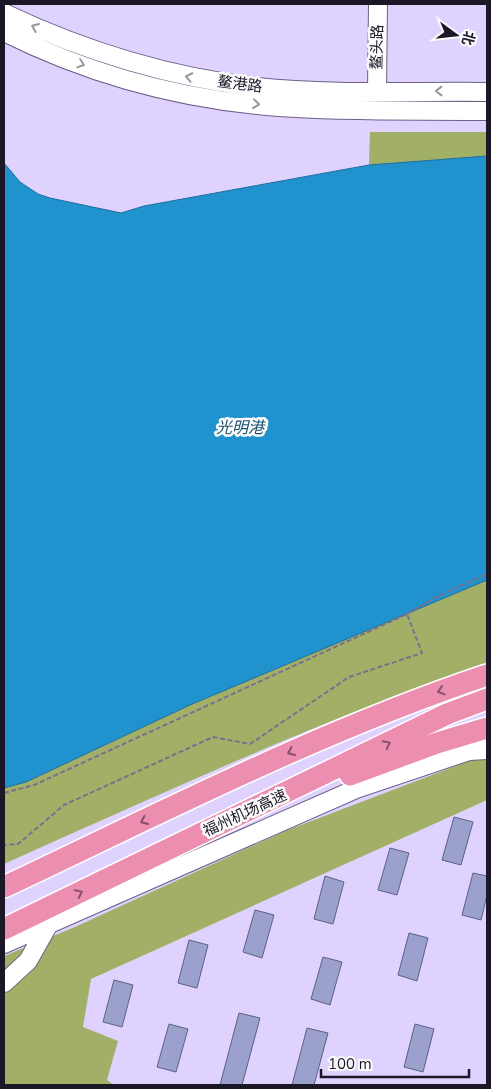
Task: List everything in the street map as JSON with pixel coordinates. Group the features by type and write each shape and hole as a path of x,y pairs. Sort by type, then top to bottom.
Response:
{"highway":[{"path":"4,887 297,749 432,694 487,675"},
{"name":"福州机场高速","path":"4,929 164,850 249,812 447,714 487,699"},
{"path":"249,812 437,743 487,728"}],"main road":[{"name":"鳌头路","path":"377,91 378,4"},
{"name":"鳌港路","path":"4,13 90,50 195,78 280,89 487,92"},
{"name":"鳌港路","path":"4,32 47,52 118,77 214,99 314,109 487,111"},
{"path":"4,944 50,922 356,789 469,751 487,750"},
{"path":"4,983 28,960 50,922"}],"path":[{"path":"4,793 34,785 407,614 434,598 487,574"},
{"path":"4,845 18,844 64,805 213,737 250,744 349,677 422,653 407,614"}],"green space":[{"path":"370,132 487,132 487,156 369,165"},
{"path":"487,580 487,663 304,732 4,864 4,788 26,782 190,705"},
{"path":"487,758 487,800 91,979 83,1027 118,1041 107,1080 114,1085 4,1084 4,956 75,927 285,831 474,759"}],"water":[{"name":"光明港","path":"487,156 487,580 190,705 26,782 4,788 4,163 20,182 38,194 121,213 144,206 369,165"}],"building":[{"path":"454,817 473,822 461,865 442,860"},
{"path":"390,848 409,853 397,895 378,890"},
{"path":"473,873 487,876 487,895 481,920 462,915"},
{"path":"325,876 344,882 333,924 314,919"},
{"path":"255,910 274,915 262,958 243,952"},
{"path":"409,933 428,938 417,981 398,975"},
{"path":"189,940 208,945 197,988 178,983"},
{"path":"323,957 342,962 330,1005 311,999"},
{"path":"114,980 133,985 122,1027 103,1022"},
{"path":"239,1013 260,1018 242,1085 220,1085"},
{"path":"169,1024 188,1029 176,1072 157,1067"},
{"path":"415,1024 434,1029 423,1072 404,1067"},
{"path":"307,1028 328,1033 314,1085 292,1085"}]}
